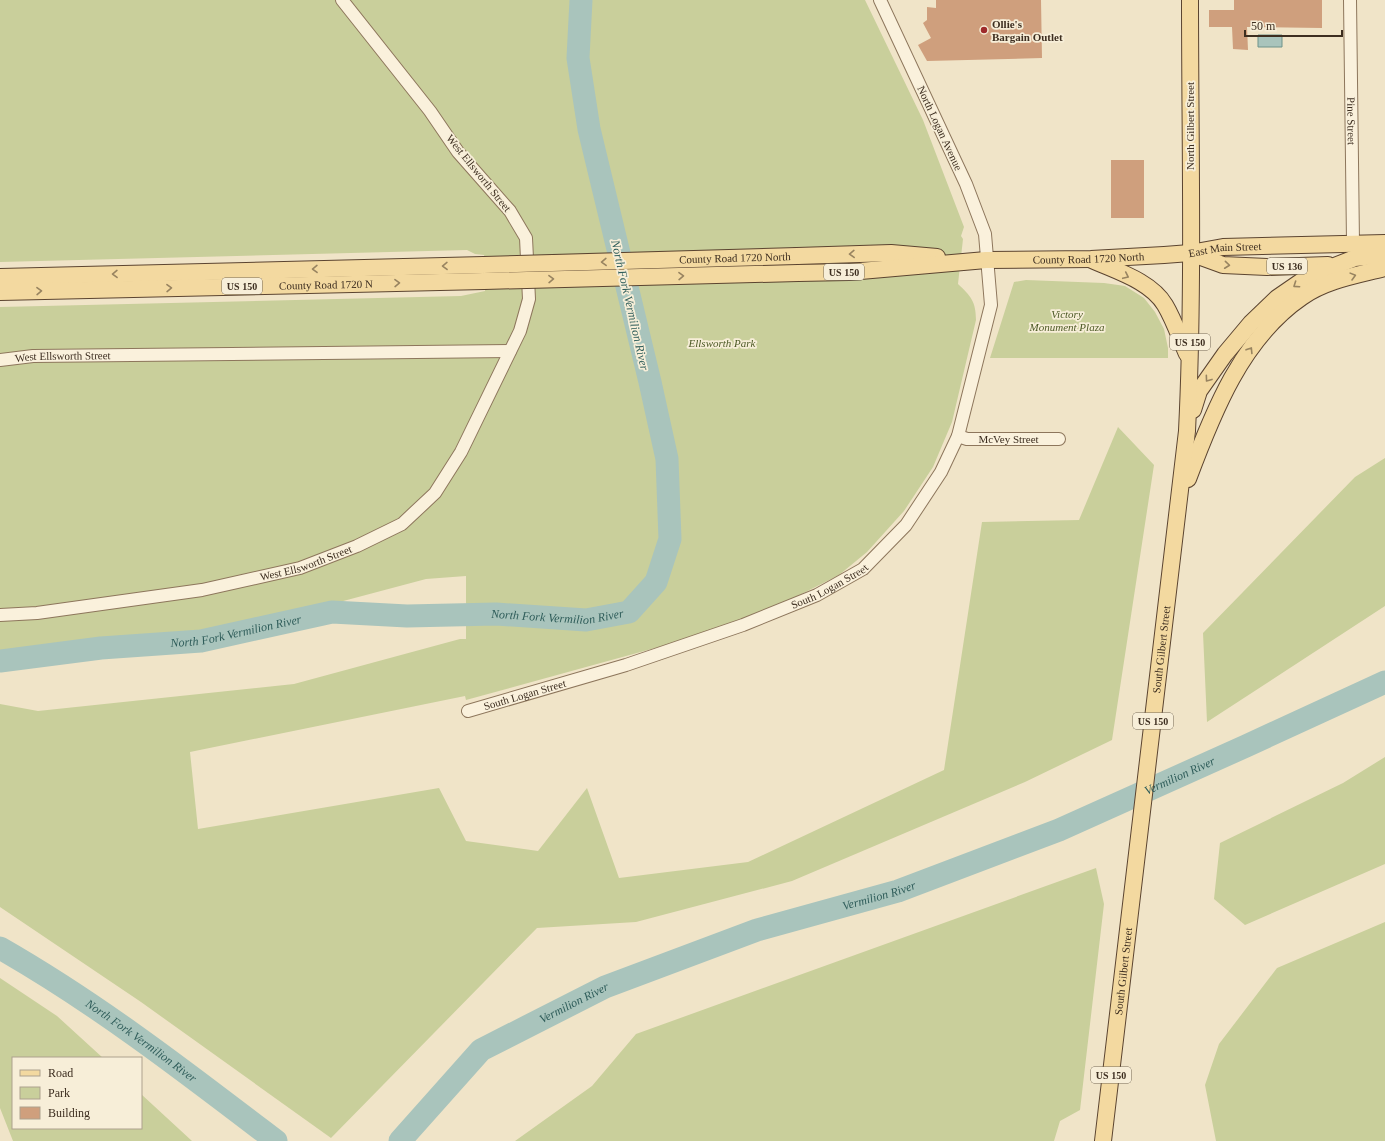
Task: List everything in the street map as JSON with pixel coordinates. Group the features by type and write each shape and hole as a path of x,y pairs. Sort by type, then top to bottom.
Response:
{"main road":[{"name":"North Gilbert Street","path":"1190,0 1190,253"},
{"name":"East Main Street","path":"1190,253 1223,247 1385,242"},
{"name":"County Road 1720 North","path":"484,265 891,253 986,260"},
{"name":"County Road 1720 North","path":"484,281 848,272 986,260 1091,259 1190,253"},
{"name":"East Main Street","path":"1190,253 1223,265 1267,267 1363,263 1385,268"},
{"name":"South Gilbert Street","path":"1103,1141 1180,501 1187,431 1190,253"},
{"path":"1187,431 1199,391 1225,354 1251,323 1277,298 1309,276 1339,264 1355,258 1385,255"},
{"path":"1091,259 1134,279 1155,293 1165,305 1189,359"},
{"name":"County Road 1720 N","path":"0,277 484,265"},
{"path":"1180,501 1205,433 1234,376 1256,339 1278,317 1303,296 1335,281 1385,268"},
{"name":"County Road 1720 N","path":"0,292 484,281"}],"street":[{"name":"West Ellsworth Street","path":"0,615 53,611 202,590 300,568 356,546 402,524 435,493 461,452 522,326 529,299 526,238 510,210 458,152 430,111 342,0"},
{"name":"North Logan Avenue","path":"880,0 966,184 985,234 986,260"},
{"name":"Pine Street","path":"1350,0 1353,242"},
{"name":"South Logan Street","path":"468,711 626,665 743,625 817,595 863,569 906,525 941,472 958,436 991,305 986,260"},
{"name":"West Ellsworth Street","path":"0,360 33,356 510,351"},
{"name":"McVey Street","path":"958,436 967,439 1059,439"}],"green space":[{"name":"Ellsworth Park","path":"0,0 865,0 923,120 964,227 961,236 963,239 958,284 966,292 974,304 976,320 952,422 933,467 904,511 867,552 839,575 768,611 666,645 466,700 465,696 190,752 198,829 439,788 466,841 538,851 587,788 619,878 748,862 944,770 982,522 1079,520 1118,427 1154,465 1112,740 1025,782 792,881 636,922 537,928 331,1138 141,1002 0,907 0,704 38,711 294,684 460,639 466,639 466,576 426,579 332,604 208,630 45,645 0,654 0,307 461,296 485,291 484,255 475,254 467,250 0,262"},
{"name":"Victory Monument Plaza","path":"1026,280 1104,283 1125,286 1144,298 1155,312 1164,329 1168,348 1168,358 990,358 1014,282"},
{"path":"1385,458 1385,606 1207,722 1203,633 1355,477"},
{"path":"1385,757 1385,864 1245,925 1214,899 1220,843 1343,783"},
{"path":"1096,868 1104,904 1080,1110 1060,1121 1054,1141 515,1141 592,1086 636,1034"},
{"path":"1385,922 1385,1141 1216,1141 1205,1085 1219,1044 1277,968"},
{"path":"0,978 57,1016 102,1057 12,1057 12,1129 142,1129 142,1095 192,1141 13,1141 0,1108"}],"water":[{"path":"1258,35 1282,35 1282,47 1258,47"}],"building":[{"name":"Ollie's Bargain Outlet","path":"936,0 1041,0 1042,58 927,61 918,45 931,38 923,23 927,20 927,7 936,8"},
{"path":"1234,0 1322,0 1322,28 1247,27 1248,50 1233,49 1232,27 1209,27 1209,10 1234,10"},
{"path":"1111,160 1144,160 1144,218 1111,218"}],"waterway":[{"name":"North Fork Vermilion River","path":"0,661 101,648 201,641 332,612 407,616 496,614 586,620 629,612 656,582 670,539 667,459 589,129 578,58 581,0"},
{"name":"Vermilion River","path":"400,1141 481,1050 605,987 757,930 898,891 1059,830 1385,682"},
{"name":"North Fork Vermilion River","path":"0,948 72,992 107,1016 276,1141"}],"place":[{"name":"Ollie's Bargain Outlet","path":"984,30"}]}
